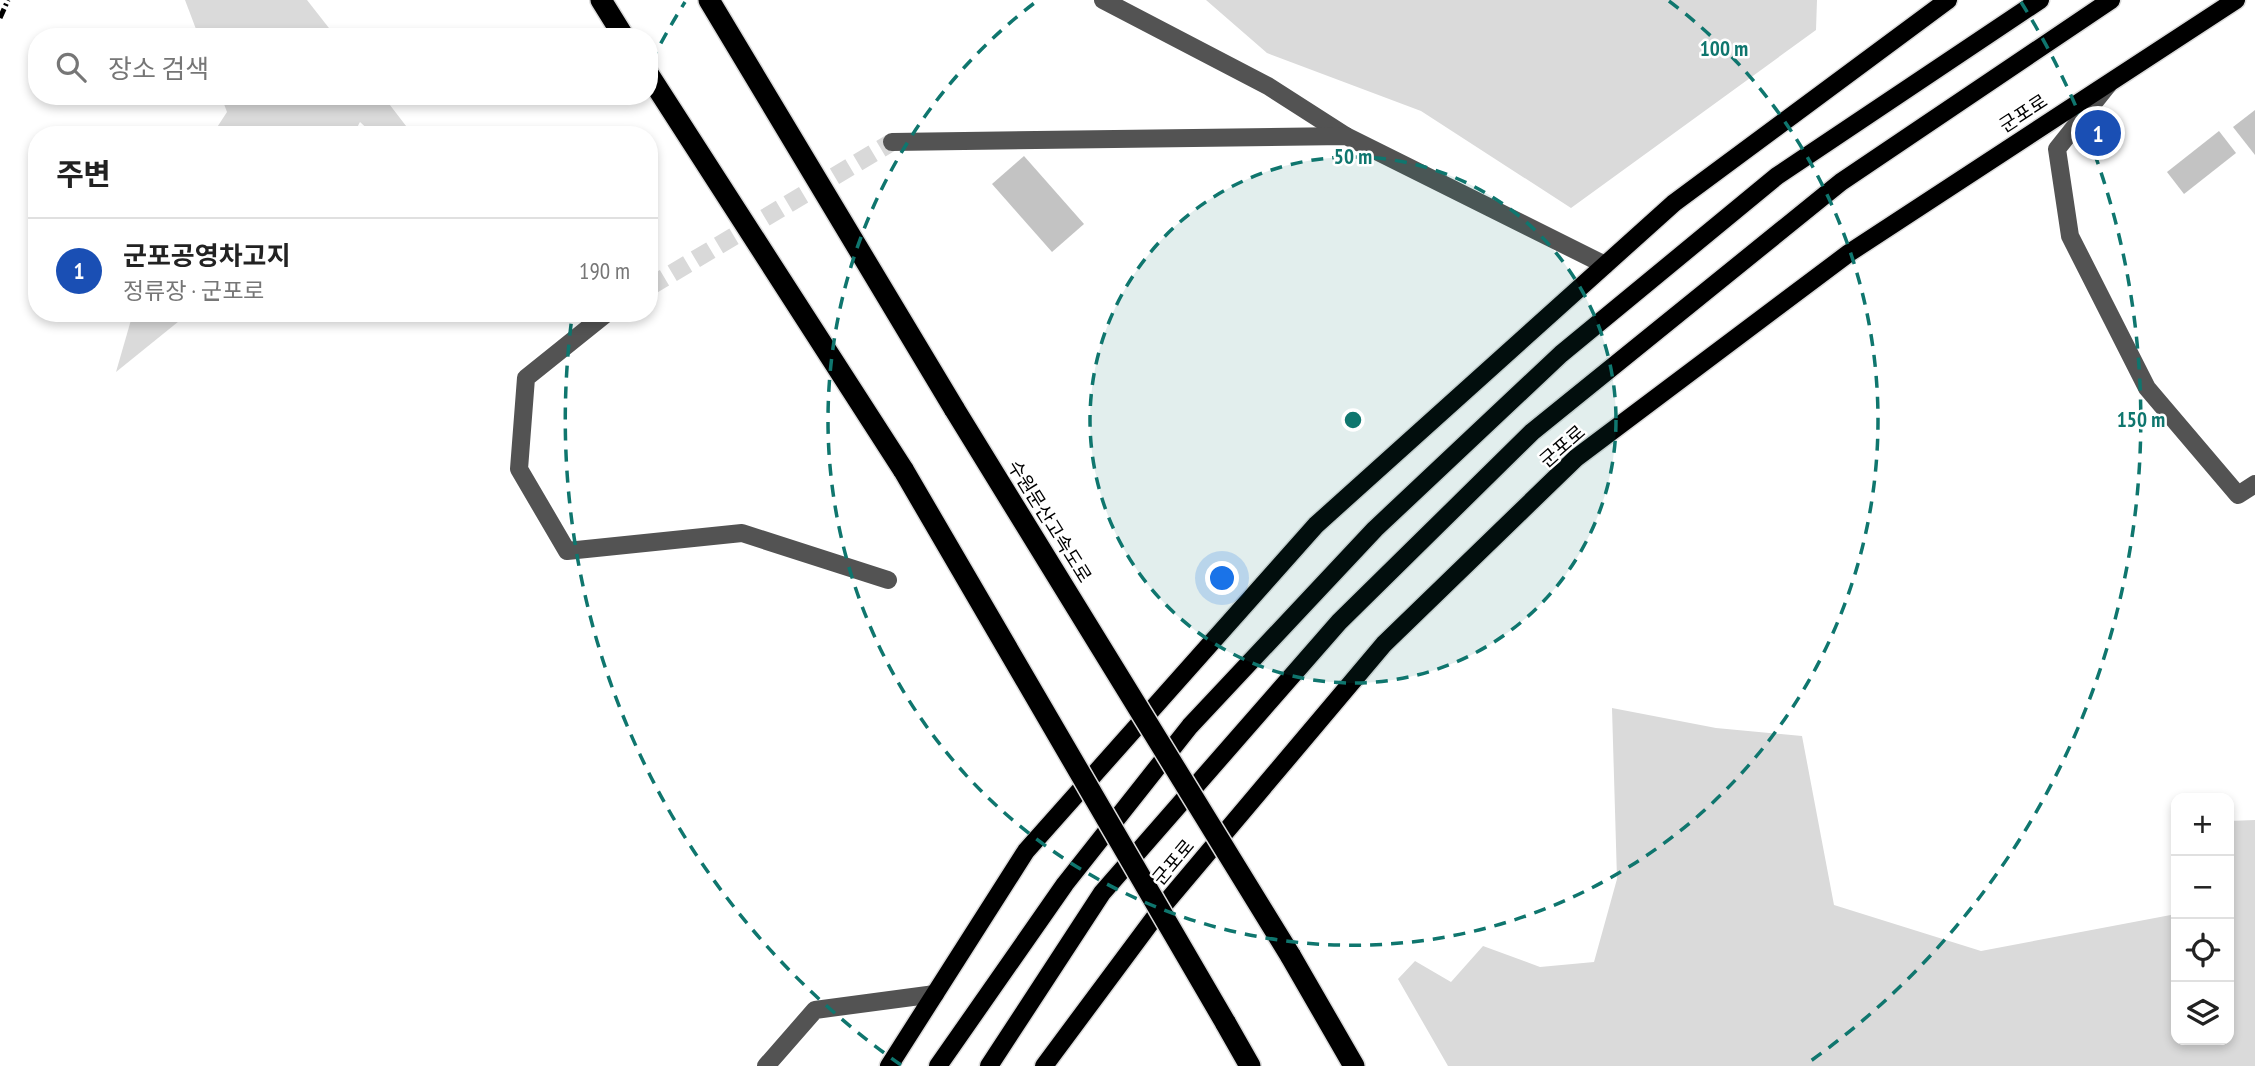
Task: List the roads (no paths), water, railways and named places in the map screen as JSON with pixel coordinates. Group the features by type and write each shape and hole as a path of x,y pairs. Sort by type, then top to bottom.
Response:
{"highway":[{"path":"601,0 619,28"},
{"name":"수원문산고속도로","path":"709,0 955,410 1290,955 1354,1066"},
{"path":"658,89 904,471 1250,1066"}],"main road":[{"path":"889,1066 1026,851 1316,525 1674,203 1948,0"},
{"path":"939,1066 1065,884 1190,726 1375,529 1561,354 1777,176 2040,0"},
{"name":"군포로","path":"989,1066 1102,893 1339,622 1532,432 1841,182 2111,0"},
{"name":"군포로","path":"1044,1066 1163,906 1384,645 1576,458 1849,253 2236,0"}],"lane":[{"path":"1103,0 1268,86 1346,136 1605,265"},
{"path":"2113,78 2057,149 2070,236 2147,388 2238,495 2255,484"},
{"path":"892,142 1346,136"},
{"path":"596,322 526,378 519,469 567,551 742,533 888,580"},
{"path":"766,1066 815,1010 935,994"}],"tunnel":[{"path":"658,282 892,142"}],"railway":[{"path":"0,18 8,0"}],"place":[{"name":"군포공영차고지","path":"2098,133"}]}
